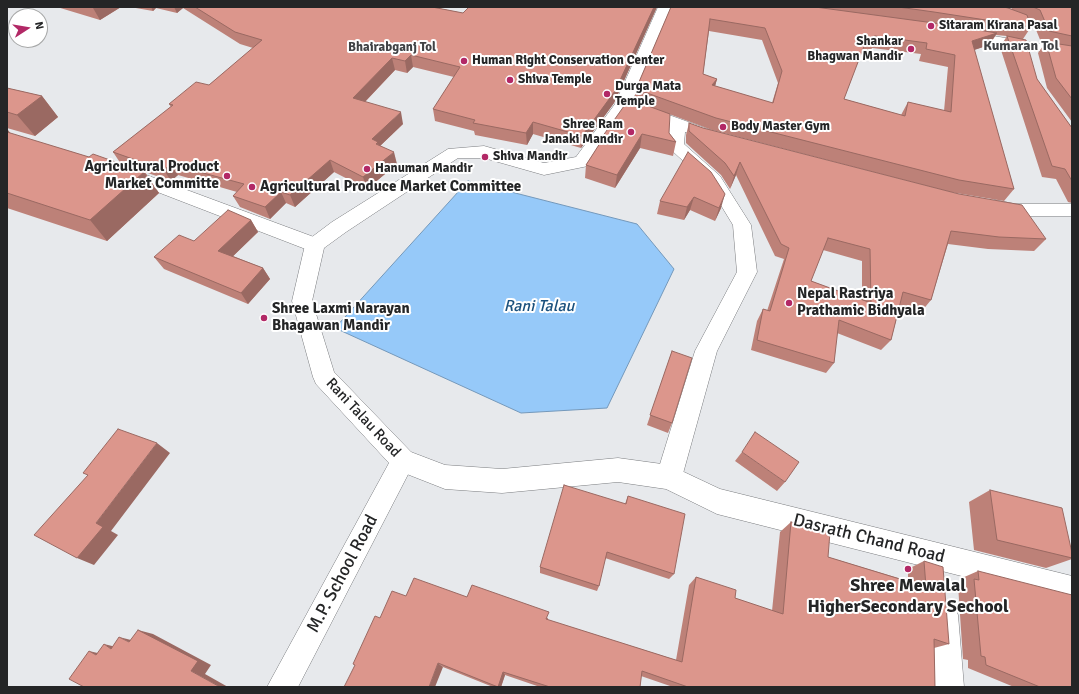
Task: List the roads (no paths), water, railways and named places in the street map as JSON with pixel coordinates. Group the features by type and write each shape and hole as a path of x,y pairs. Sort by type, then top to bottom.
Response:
{"street":[{"path":"103,165 147,180 315,245 345,223 454,153 484,152 544,169 582,162 622,104 665,7"},
{"path":"951,33 1072,53"},
{"path":"622,104 706,136 728,142"},
{"path":"669,477 706,351 747,272 742,225 714,180 675,146 677,124"},
{"path":"979,204 1015,210 1072,210"},
{"name":"Rani Talau Road","path":"315,245 302,301 324,377 403,461"},
{"name":"Dasrath Chand Road","path":"403,461 445,477 502,481 618,470 669,477 717,501 1072,590"},
{"name":"M.P. School Road","path":"282,687 403,461"},
{"path":"940,556 949,687"}],"water":[{"name":"Rani Talau","path":"468,181 637,224 674,269 607,408 521,413 335,328"}],"place":[{"name":"Sitaram Kirana Pasal","path":"931,26"},
{"name":"Shankar Bhagwan Mandir","path":"911,49"},
{"name":"Human Right Conservation Center","path":"464,61"},
{"name":"Shiva Temple","path":"510,80"},
{"name":"Durga Mata Temple","path":"607,94"},
{"name":"Body Master Gym","path":"723,127"},
{"name":"Shree Ram Janaki Mandir","path":"631,132"},
{"name":"Shiva Mandir","path":"485,157"},
{"name":"Hanuman Mandir","path":"367,169"},
{"name":"Agricultural Product Market Committe","path":"227,176"},
{"name":"Agricultural Produce Market Committee","path":"252,187"},
{"name":"Nepal Rastriya Prathamic Bidhyala","path":"789,303"},
{"name":"Shree Laxmi Narayan Bhagawan Mandir","path":"264,318"},
{"name":"Shree Mewalal HigherSecondary Sechool","path":"908,569"}],"district":[{"name":"Kumaran Tol","path":"1021,46"},
{"name":"Bhairabganj Tol","path":"392,48"}]}
